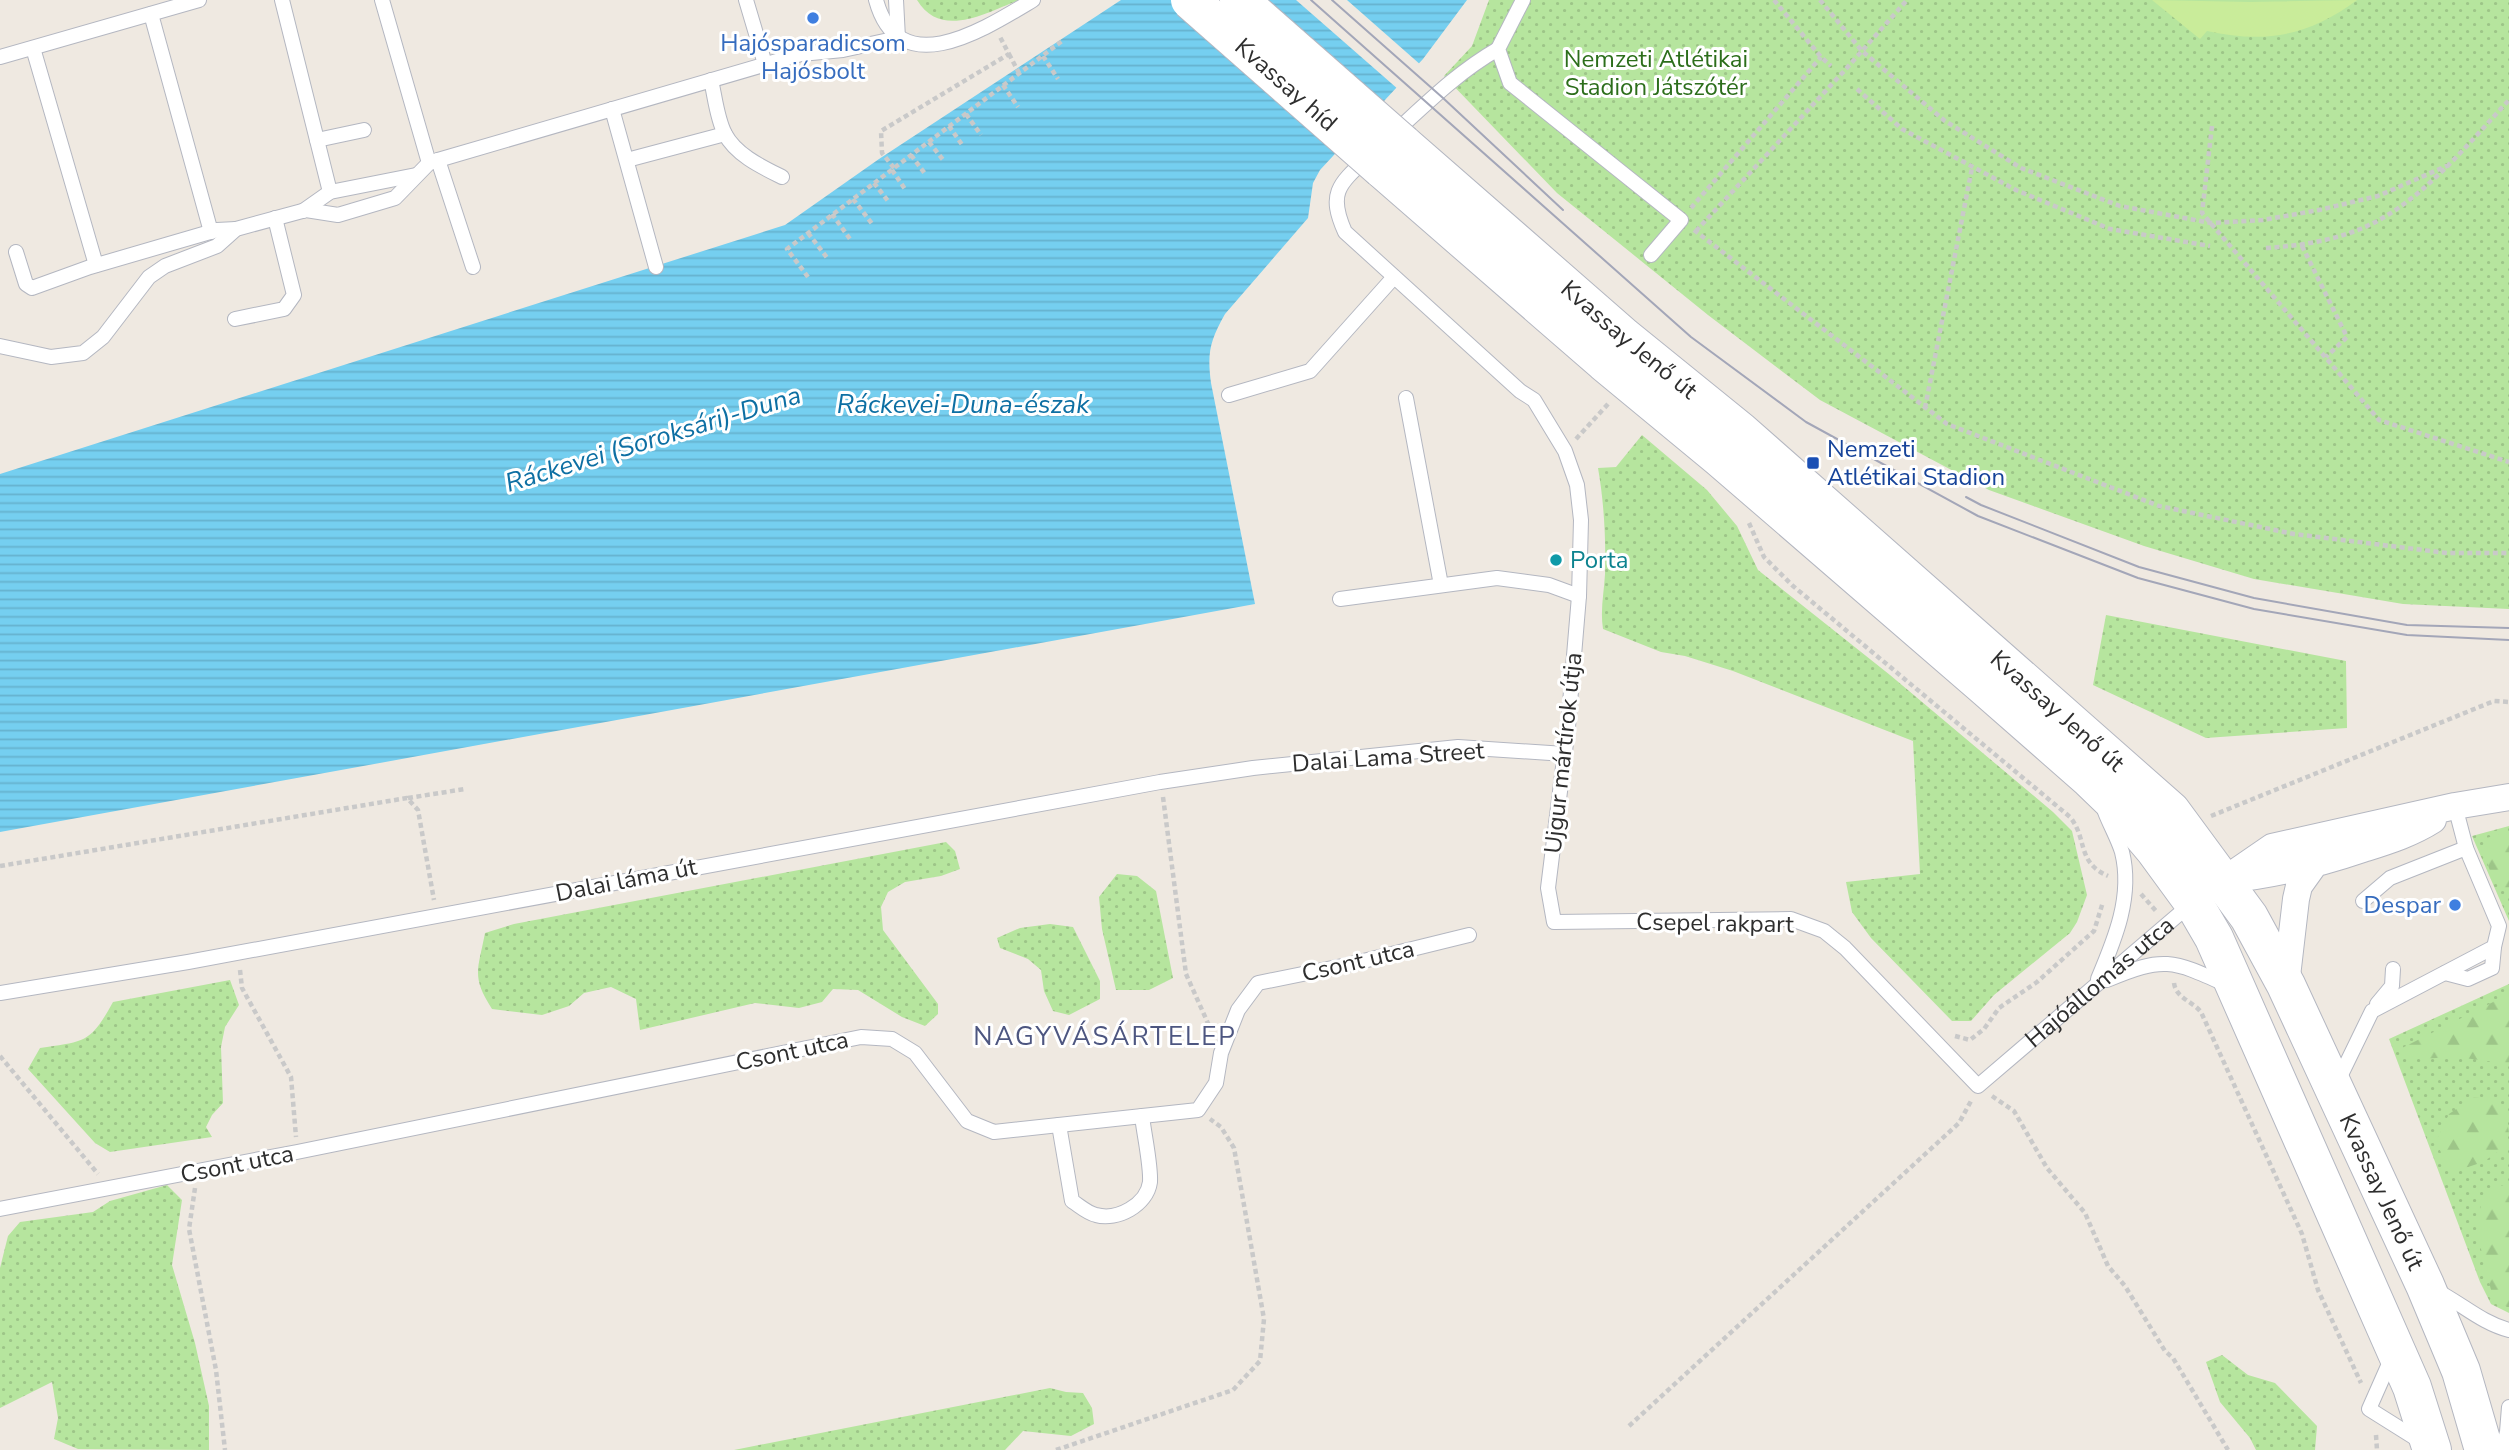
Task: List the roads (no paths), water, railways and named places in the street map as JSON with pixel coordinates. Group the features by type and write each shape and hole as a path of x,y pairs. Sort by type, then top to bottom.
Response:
{"main road":[{"name":"Kvassay híd","path":"1190,0 1392,156"},
{"name":"Kvassay híd","path":"1239,0 1392,156"},
{"name":"Kvassay Jenő út","path":"1392,156 1604,362 1730,466 2090,779 2200,897 2260,933 2335,1088 2425,1285 2461,1371 2484,1450"},
{"name":"Kvassay Jenő út","path":"1392,156 1740,431 2171,811 2214,938 2412,1387 2432,1449"}],"street":[{"name":"Hajóállomás utca","path":"2200,897 2272,847 2455,806 2509,797"},
{"name":"Hajóállomás utca","path":"2200,897 2314,865 2413,833 2455,806"},
{"path":"2286,985 2299,886 2314,865"}],"lane":[{"path":"0,57 199,0"},
{"path":"282,0 330,192"},
{"path":"382,0 434,161 472,267"},
{"path":"746,0 765,64"},
{"path":"876,0 880,14 898,38 906,42 937,45 969,36 1033,0"},
{"path":"896,0 898,38"},
{"path":"1522,0 1499,49 1510,83 1681,220 1651,255"},
{"path":"151,14 211,232"},
{"path":"16,252 26,284 32,288 96,265 211,232 236,229 303,211 338,215 395,198 416,175 434,161 802,54 844,50 898,38"},
{"path":"33,48 96,265"},
{"name":"Ujgur mártírok útja","path":"1499,49 1470,65 1452,79 1343,181 1338,189 1336,212 1345,232 1520,391 1534,400 1539,412 1566,451 1577,485 1581,520 1579,589 1565,754 1548,888 1554,922"},
{"path":"711,80 725,134 741,152 782,177"},
{"path":"612,109 656,267"},
{"path":"317,140 364,130"},
{"path":"626,160 725,134"},
{"path":"303,211 330,192 416,175"},
{"path":"235,319 284,309 294,295 275,218"},
{"path":"0,345 51,357 83,354 103,337 149,277 165,266 218,246 236,229"},
{"path":"1230,396 1310,371 1394,277"},
{"path":"1406,398 1441,585"},
{"path":"1340,599 1497,578 1579,589"},
{"name":"Dalai láma út","path":"0,993 437,916 1160,782 1252,768 1458,747 1565,754"},
{"path":"2090,779 2121,851 2126,878 2118,932 2096,984"},
{"path":"2372,1011 2494,947 2499,926 2466,848 2455,806"},
{"path":"2363,901 2390,878 2466,848"},
{"name":"Hajóállomás utca","path":"1978,1086 2200,897"},
{"name":"Csepel rakpart","path":"1554,922 1791,919 1824,931 1845,948 1978,1086"},
{"name":"Csont utca","path":"0,1209 297,1152 861,1037 892,1039 915,1054 967,1121 994,1132 1198,1110 1216,1083 1221,1054 1238,1010 1258,983 1347,965 1469,935"},
{"path":"2096,984 2133,969 2160,963 2189,968 2236,990"},
{"path":"2335,1088 2372,1011 2392,986 2393,969"},
{"path":"1059,1125 1072,1201 1092,1215 1104,1217 1129,1211 1140,1202 1150,1183 1142,1116"},
{"path":"2425,1285 2460,1303 2491,1326 2509,1330"},
{"path":"2396,1350 2369,1409 2432,1449"},
{"path":"2502,1450 2507,1433 2509,1406"}],"water":[{"name":"Ráckevei-Duna-észak","path":"1121,0 1467,0 1423,59 1320,170 1313,183 1308,218 1225,314 1213,340 1209,363 1211,383 1255,604 0,832 0,474 785,225 879,159"}],"tram line":[{"path":"1311,0 1691,337 1806,422 1978,516 2138,578 2254,609 2407,635 2509,640"},
{"path":"1332,0 1443,98 1563,210"},
{"path":"1966,497 2139,567 2254,598 2407,625 2509,628"}],"place":[{"name":"Hajósparadicsom Hajósbolt","path":"813,18"},
{"name":"Nemzeti Atlétikai Stadion","path":"1813,463"},
{"name":"Porta","path":"1556,560"},
{"name":"Despar","path":"2455,905"}],"district":[{"name":"NAGYVÁSÁRTELEP","path":"1105,1036"}],"park label":[{"name":"Nemzeti Atlétikai Stadion Játszótér","path":"1656,73"}],"water label":[{"name":"Ráckevei (Soroksári)-Duna","path":"653,439"}]}
